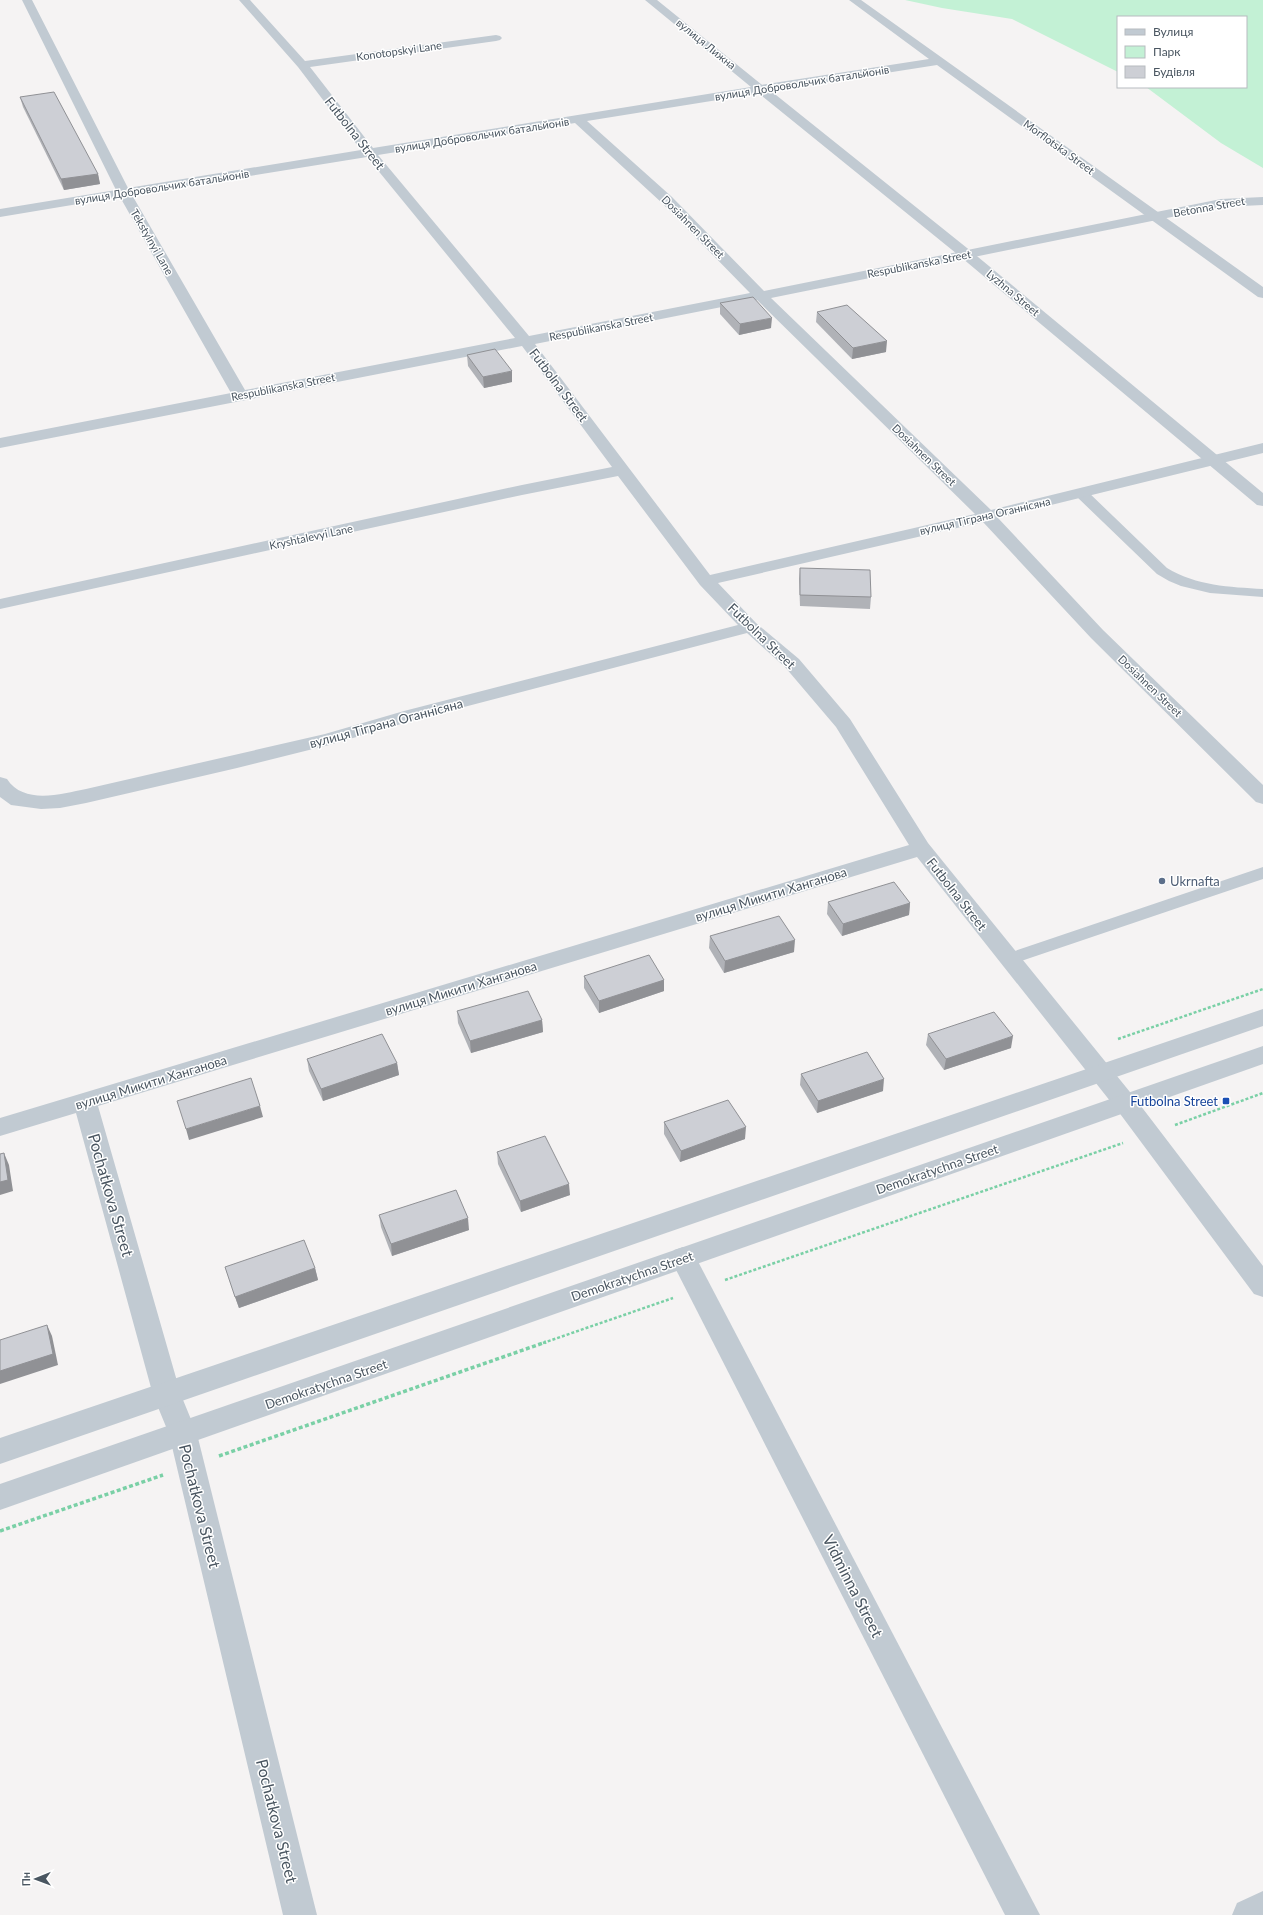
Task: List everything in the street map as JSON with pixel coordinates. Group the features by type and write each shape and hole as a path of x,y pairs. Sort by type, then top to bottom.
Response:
{"street":[{"name":"Tekstylnyi Lane","path":"27,0 124,193 240,395"},
{"name":"Futbolna Street","path":"246,0 302,65 370,153 526,342 706,581 750,627 792,663 842,723 921,848 1126,1104 1263,1286"},
{"name":"вулиця Лижна","path":"650,0 761,89"},
{"name":"Morflotska Street","path":"854,0 1263,294"},
{"name":"Konotopskyi Lane","path":"302,65 496,38"},
{"name":"вулиця Добровольчих батальйонів","path":"0,213 940,61"},
{"name":"Lyzhna Street","path":"761,89 967,255 1263,501"},
{"name":"Dosiahnen Street","path":"578,119 667,200 760,295 987,516 1097,634 1263,797"},
{"name":"Betonna Street","path":"1154,217 1222,203 1263,201"},
{"name":"Respublikanska Street","path":"0,443 240,395 526,342 1154,217"},
{"name":"вулиця Тіграна Оганнісяна","path":"706,581 987,516 1263,448"},
{"name":"Kryshtalevyi Lane","path":"0,604 522,490 622,470"},
{"name":"вулиця Тіграна Оганнісяна","path":"0,784 4,790 18,800 41,802 60,801 237,762 750,627"},
{"name":"вулиця Микити Ханганова","path":"0,1127 921,848"},
{"path":"0,1451 167,1395 1263,1017"},
{"name":"Demokratychna Street","path":"0,1497 1263,1055"},
{"name":"Pochatkova Street","path":"85,1102 167,1395 183,1434 300,1915"},
{"name":"Vidminna Street","path":"684,1258 1023,1915"},
{"path":"1249,1915 1263,1908"}],"lane":[{"path":"1081,493 1162,571 1172,578 1186,584 1202,588 1263,593"},
{"path":"1009,959 1263,873"}],"path":[{"path":"1162,1024 1263,990"},
{"path":"0,1531 1149,1134 1263,1093"}],"green space":[{"path":"905,0 1263,0 1263,168 1221,143 1147,88 1247,88 1247,16 1117,16 1117,72 1012,19 942,8"}],"building":[{"path":"54,92 98,174 61,179 20,97"},
{"path":"753,297 772,318 740,324 720,303"},
{"path":"847,305 887,341 853,348 817,312"},
{"path":"495,349 512,371 483,377 467,355"},
{"path":"800,568 870,570 871,597 800,595"},
{"path":"894,882 910,903 843,924 828,902"},
{"path":"779,916 795,940 725,961 710,936"},
{"path":"649,955 664,980 599,1001 584,976"},
{"path":"528,991 542,1020 470,1041 457,1011"},
{"path":"994,1012 1013,1036 946,1059 928,1034"},
{"path":"382,1034 397,1063 321,1089 307,1059"},
{"path":"867,1052 884,1079 818,1101 801,1074"},
{"path":"251,1078 260,1106 186,1129 177,1101"},
{"path":"728,1100 746,1127 681,1151 664,1122"},
{"path":"545,1136 569,1184 520,1201 497,1152"},
{"path":"4,1153 8,1180 0,1182 0,1154"},
{"path":"456,1190 468,1218 391,1244 379,1215"},
{"path":"304,1240 315,1268 235,1297 225,1267"},
{"path":"47,1325 53,1354 0,1371 0,1340"}],"place":[{"name":"Ukrnafta","path":"1162,881"},
{"name":"Futbolna Street","path":"1226,1101"}]}
